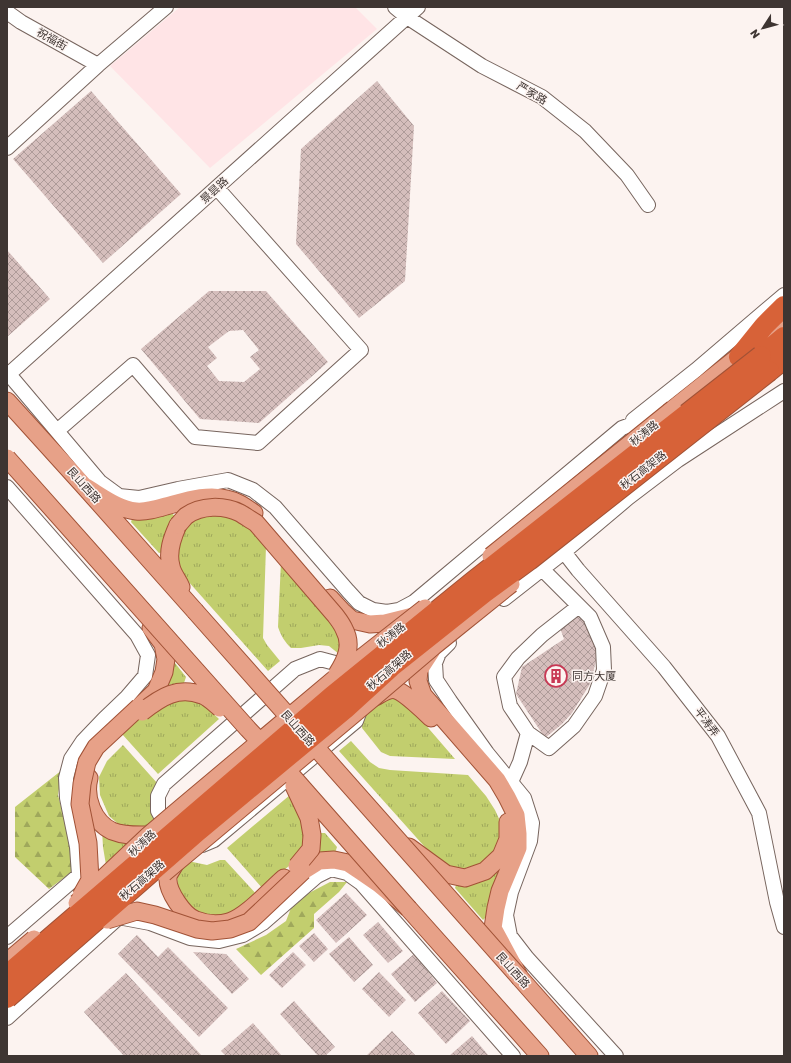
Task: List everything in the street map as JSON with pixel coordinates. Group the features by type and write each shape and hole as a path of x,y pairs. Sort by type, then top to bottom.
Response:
{"highway":[{"path":"739,356 764,326 784,306"},
{"name":"秋石高架路","path":"7,975 331,697 474,580 784,337"},
{"name":"秋石高架路","path":"7,998 198,831 345,709 390,667 784,359"}],"main road":[{"name":"秋涛路","path":"7,962 78,901 149,835 344,678 419,614 784,320"},
{"path":"7,1008 113,919 175,864 373,698 441,645 648,473 725,417 782,380"},
{"name":"艮山西路","path":"7,401 589,1056"},
{"path":"7,458 248,729 285,768 540,1056"},
{"path":"84,486 120,507 136,511 151,510 195,498 226,498 242,505 259,516 342,611 352,620 370,624 385,623 419,614"},
{"path":"195,612 171,567 169,554 172,540 178,525 187,516 200,509 210,507 224,508 240,513 256,523 335,615 345,630 348,642 344,678"},
{"path":"78,901 90,880 88,842 80,804 82,784 87,762 96,747 156,691 164,672 166,659 163,644 109,572"},
{"path":"441,645 419,670 418,681 423,695 496,780 507,796 516,815 518,848 500,891 493,928 520,978"},
{"path":"373,698 389,690 397,690 427,714 489,786 501,806 508,823 508,839 501,856 485,871 465,878 446,874 396,838"},
{"path":"149,835 124,834 111,830 100,823 92,812 87,786 91,770 99,752 154,702 180,691 203,695 248,729"},
{"path":"175,864 168,878 171,892 179,907 194,920 212,924 228,922 243,915 297,866 311,849 312,835 309,818 285,768"},
{"path":"113,919 137,911 155,915 197,929 212,931 230,929 249,922 303,871 319,861 334,860 348,863 379,884 409,909"}],"street":[{"path":"7,148 98,65 166,7"},
{"name":"严家路","path":"395,7 407,17 482,66 542,97 586,131 627,175 648,205"},
{"name":"景昙路","path":"8,373 418,7"},
{"name":"祝福街","path":"7,12 21,22 98,65"},
{"path":"57,431 133,366 195,437 258,443 361,350 217,188"},
{"path":"419,614 622,428 696,370 784,295"},
{"path":"8,373 100,482 119,496 139,498 228,480 253,490 274,508 359,603 373,610 387,612 399,610 419,614 441,645"},
{"path":"616,1056 527,958 510,936 506,915 511,892 530,841 532,823 524,798 487,753 436,680 435,663 441,645 564,552 628,498 782,380"},
{"path":"622,428 673,409"},
{"path":"7,487 137,635 148,655 145,676 127,697 83,741 71,759 66,778 67,798 77,847 79,875 113,919 150,923 190,938 219,941 243,935 263,923 317,876 331,869 347,873 361,883 513,1056"},
{"name":"平涛弄","path":"564,552 578,570 664,667 718,736 759,813 777,902 784,927"},
{"path":"542,569 579,606 590,617 603,647 604,670 595,696 574,726 549,748 528,733 510,706 504,677 518,658 579,606"},
{"path":"320,659 335,663 344,678 362,700 361,708 356,721 214,840 202,845 188,848 169,830 158,811 158,796 164,784 295,669 320,659"},
{"path":"511,782 520,762 528,733"},
{"path":"7,937 79,875 120,869 169,830"},
{"path":"7,1018 113,919 122,874 169,830"}],"shaded area":[{"path":"180,7 355,7 377,29 210,168 110,66"}],"green space":[{"path":"172,513 176,518 164,552 159,553 131,522 133,516"},
{"path":"210,515 235,518 249,527 266,546 263,638 280,661 268,671 187,580 174,556 179,540 189,524"},
{"path":"281,561 326,612 341,639 339,654 329,646 319,645 291,648 283,639 278,627"},
{"path":"175,663 186,677 184,683 168,685 165,682 169,664"},
{"path":"390,697 400,700 411,708 455,759 390,756 381,752 362,728 363,714"},
{"path":"181,698 202,705 210,710 219,719 158,774 122,734 149,709"},
{"path":"351,741 370,762 379,768 468,775 486,796 501,823 502,835 493,855 478,865 461,869 445,866 432,855 339,751"},
{"path":"123,745 158,784 153,814 154,826 147,829 123,828 109,816 100,795 99,777 107,761"},
{"path":"62,770 58,795 70,841 73,871 49,889 15,857 15,807"},
{"path":"290,795 302,811 306,835 302,851 290,865 263,889 227,848"},
{"path":"102,830 135,843 106,865"},
{"path":"320,833 325,833 337,847 335,853 319,854 316,852"},
{"path":"183,860 207,865 220,860 225,860 260,898 244,913 209,917 189,907 178,891 177,874"},
{"path":"497,872 500,877 488,915 483,920 455,888 457,882 488,878"},
{"path":"330,882 347,882 339,892 314,914 314,928 261,975 236,949 266,935 286,921 291,908 309,893"}],"building":[{"path":"377,81 414,126 405,281 359,318 296,244 301,149"},
{"path":"91,91 181,194 103,263 13,159"},
{"path":"7,250 50,299 7,337"},
{"path":"209,291 266,291 328,362 259,423 200,419 141,349","holes":["243,330 259,350 250,357 260,369 244,382 219,381 207,366 217,358 208,347 229,331"]},
{"name":"同方大厦","path":"583,612 595,636 596,661 590,684 572,713 562,724 545,738 516,694 522,667 564,639 560,628"},
{"path":"346,893 367,915 336,943 316,920"},
{"path":"378,922 403,951 388,963 363,935"},
{"path":"314,933 328,949 314,962 299,946"},
{"path":"137,935 158,957 168,947 228,1008 199,1037 118,954"},
{"path":"349,937 373,965 354,982 329,954"},
{"path":"193,952 226,954 249,979 232,994"},
{"path":"293,952 306,965 282,988 269,975"},
{"path":"414,954 437,983 415,1002 391,974"},
{"path":"379,972 406,1000 389,1017 362,989"},
{"path":"126,973 202,1056 124,1056 84,1012"},
{"path":"442,991 470,1021 446,1044 418,1013"},
{"path":"294,1001 335,1047 325,1056 318,1056 280,1014"},
{"path":"253,1023 282,1056 226,1056 221,1051"},
{"path":"392,1031 416,1056 366,1056"},
{"path":"472,1036 489,1056 449,1056"}],"place":[{"name":"同方大厦","path":"556,676"}]}
